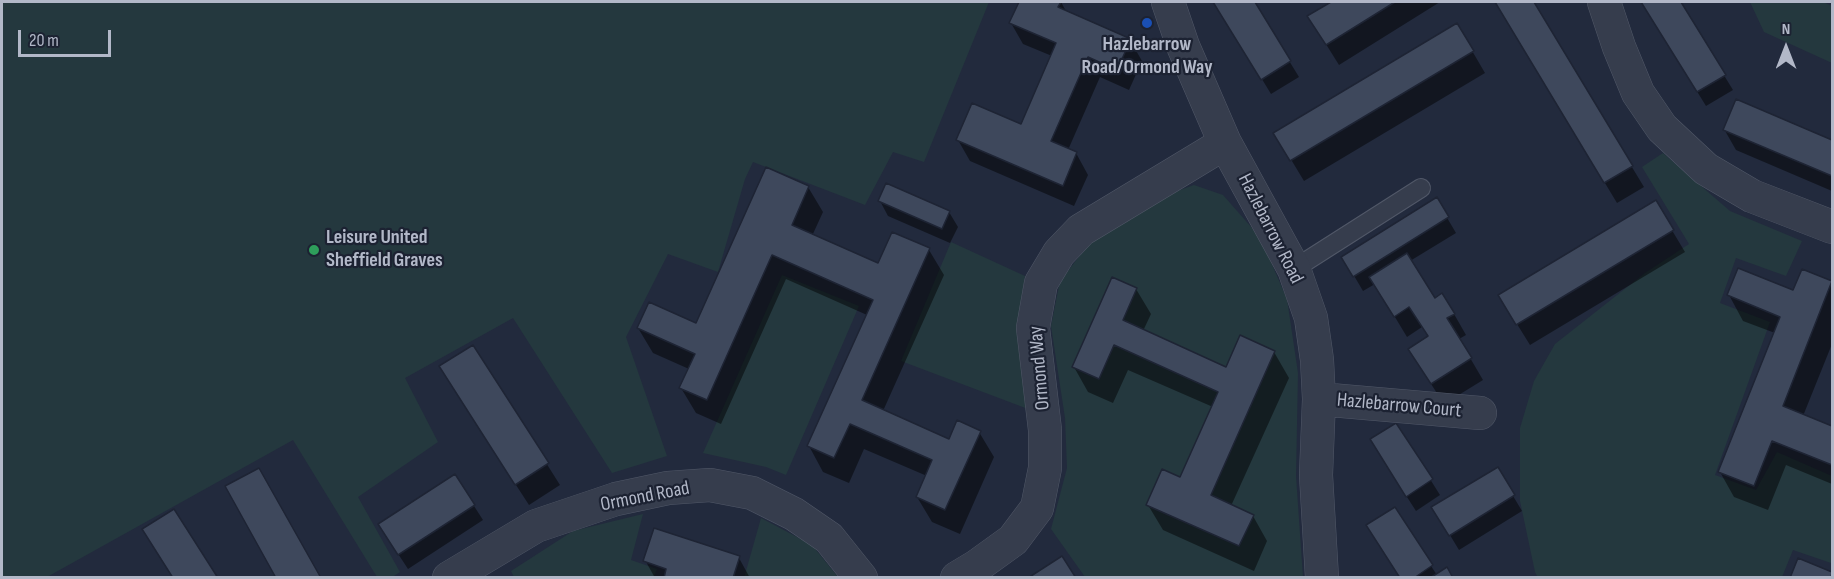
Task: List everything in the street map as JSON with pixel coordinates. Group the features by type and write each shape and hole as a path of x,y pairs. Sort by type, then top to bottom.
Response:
{"street":[{"name":"Hazlebarrow Road","path":"1167,2 1183,46 1225,143 1294,269 1311,318 1317,360 1319,399 1316,475 1322,578"},
{"path":"1604,2 1618,47 1638,93 1662,128 1706,169 1752,196 1833,227"},
{"name":"Ormond Way","path":"957,578 1013,540 1037,508 1046,468 1045,430 1033,328 1041,283 1059,253 1081,230 1225,143"},
{"name":"Hazlebarrow Court","path":"1319,399 1480,413"},
{"name":"Ormond Road","path":"449,578 537,526 616,499 668,488 710,485 752,493 794,514 829,538 861,578"}],"lane":[{"path":"1294,269 1421,189"}],"shaded area":[{"name":"Leisure United Sheffield Graves","path":"2,2 989,2 924,162 893,152 865,205 753,162 745,179 718,272 668,254 626,337 667,456 612,473 513,318 405,378 438,442 358,497 400,572 391,578 377,577 293,440 47,577 2,577"},
{"path":"1750,2 1823,2 1832,6 1832,63 1764,32"},
{"path":"1663,153 1730,211 1802,241 1786,276 1736,258 1720,303 1770,322 1715,475 1756,490 1777,452 1832,476 1831,563 1793,550 1782,577 1538,578 1535,572 1520,501 1520,428 1534,381 1555,344 1645,273 1689,244 1642,167"},
{"path":"1194,185 1223,195 1260,237 1287,299 1298,373 1296,476 1303,577 1085,577 1051,529 1067,468 1065,418 1051,326 1060,281 1092,240 1160,197"},
{"path":"951,242 1025,276 1021,306 1028,409 901,361"},
{"path":"782,275 859,306 786,475 766,467 703,453"},
{"path":"643,514 631,560 657,569 654,577 514,577 511,571 573,531"},
{"path":"761,518 812,545 838,577 744,578"}],"building":[{"path":"1019,2 1061,2 1058,7 1131,39 1117,70 1088,57 1051,141 1077,152 1063,186 956,140 972,103 1021,124 1056,43 1009,23"},
{"path":"1213,2 1255,2 1291,61 1261,80"},
{"path":"1331,2 1395,2 1326,45 1307,16"},
{"path":"1495,2 1534,2 1633,166 1604,183"},
{"path":"1641,2 1681,2 1726,75 1697,92"},
{"path":"1457,23 1474,51 1290,161 1273,133"},
{"path":"1736,99 1832,140 1832,176 1723,130"},
{"path":"766,167 809,186 792,225 878,263 892,232 930,248 862,400 949,439 957,420 981,431 945,510 916,497 932,460 850,424 834,458 807,446 873,300 772,255 707,400 679,388 695,354 637,328 649,302 696,323"},
{"path":"886,183 950,211 942,229 878,201"},
{"path":"1437,197 1449,217 1353,277 1341,257"},
{"path":"1656,200 1674,230 1516,325 1498,295"},
{"path":"1407,253 1435,298 1442,293 1455,314 1447,318 1472,358 1431,384 1408,349 1428,336 1409,307 1394,317 1369,277"},
{"path":"1738,268 1793,290 1802,269 1832,281 1783,406 1832,426 1832,465 1772,441 1754,486 1718,472 1780,317 1727,295"},
{"path":"1112,277 1137,288 1123,320 1226,367 1240,335 1275,351 1211,495 1254,515 1239,546 1146,505 1162,469 1180,477 1218,392 1114,345 1099,379 1072,367"},
{"path":"473,345 549,463 515,485 439,366"},
{"path":"1396,423 1433,479 1406,497 1370,439"},
{"path":"1498,467 1515,495 1449,536 1431,507"},
{"path":"259,468 321,578 276,578 225,486"},
{"path":"455,474 475,505 398,555 378,524"},
{"path":"1395,507 1433,565 1414,578 1400,578 1366,525"},
{"path":"174,509 218,578 173,578 142,529"},
{"path":"654,528 740,556 733,578 664,578 666,569 643,561"},
{"path":"1062,556 1076,578 1032,578 1031,576"},
{"path":"1798,558 1832,572 1831,578 1790,578"},
{"path":"1447,567 1453,578 1430,578"}],"place":[{"name":"Hazlebarrow Road/Ormond Way","path":"1147,23"},
{"name":"Leisure United Sheffield Graves","path":"314,250"}]}
